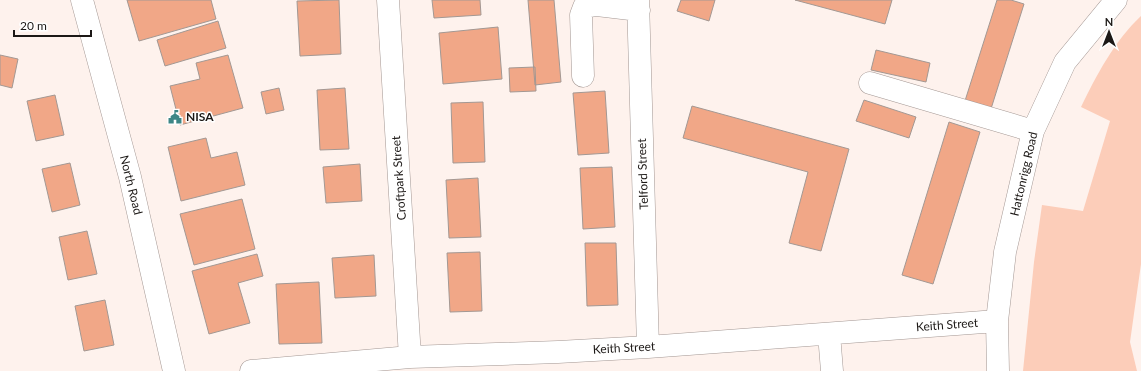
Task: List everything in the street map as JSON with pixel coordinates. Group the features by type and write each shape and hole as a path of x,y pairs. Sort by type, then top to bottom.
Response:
{"street":[{"name":"North Road","path":"82,0 130,177 174,371"},
{"name":"Croftpark Street","path":"388,0 410,357"},
{"name":"Hattonrigg Road","path":"998,371 997,321 1005,252 1033,131 1064,62 1116,0"},
{"path":"584,76 581,15 584,7 597,5 638,5"},
{"name":"Telford Street","path":"638,5 648,347"},
{"path":"870,83 1033,131"},
{"name":"Keith Street","path":"251,371 302,369 410,357 449,364 559,362 648,347 997,321"},
{"path":"829,334 832,371"}],"shaded area":[{"path":"1141,16 1141,264 1130,342 1137,371 1023,371 1034,262 1042,205 1083,211 1110,121 1081,107 1107,59 1123,36"}],"building":[{"path":"127,0 211,0 216,19 139,41"},
{"path":"339,0 341,54 300,56 297,1"},
{"path":"432,0 480,0 481,15 434,18"},
{"path":"528,0 554,0 561,82 535,85"},
{"path":"681,0 715,0 709,21 677,11"},
{"path":"795,0 892,0 885,24"},
{"path":"997,0 1011,0 1024,4 990,112 964,104"},
{"path":"218,21 226,48 165,66 157,40"},
{"path":"498,27 502,79 443,84 439,33"},
{"path":"876,50 930,63 926,82 871,70"},
{"path":"0,55 18,59 12,88 0,85"},
{"path":"228,55 243,108 180,125 170,86 200,79 196,63"},
{"path":"535,67 536,91 510,92 509,68"},
{"path":"279,88 284,110 266,114 261,92"},
{"path":"345,88 349,149 320,150 317,90"},
{"path":"605,91 609,153 578,155 573,93"},
{"path":"55,95 64,135 36,141 27,101"},
{"path":"864,100 916,117 909,138 856,121"},
{"path":"483,102 485,162 453,163 451,103"},
{"path":"692,106 849,149 821,251 789,243 808,172 683,138"},
{"path":"949,122 980,132 933,284 902,275"},
{"path":"206,138 211,158 237,152 245,185 181,201 168,147"},
{"path":"70,163 80,205 52,212 42,169"},
{"path":"360,164 362,201 326,203 323,167"},
{"path":"612,167 615,227 583,229 580,168"},
{"path":"478,178 481,237 449,238 446,180"},
{"path":"242,199 255,249 194,265 180,214"},
{"path":"87,231 97,274 68,280 59,237"},
{"path":"585,243 616,243 618,305 587,306"},
{"path":"480,252 482,311 450,312 447,253"},
{"path":"257,254 263,276 238,283 250,323 209,334 192,271"},
{"path":"374,255 376,296 335,298 332,258"},
{"path":"319,282 322,343 279,344 276,284"},
{"path":"105,300 114,345 84,351 75,306"}],"place":[{"name":"NISA","path":"175,117"}]}
